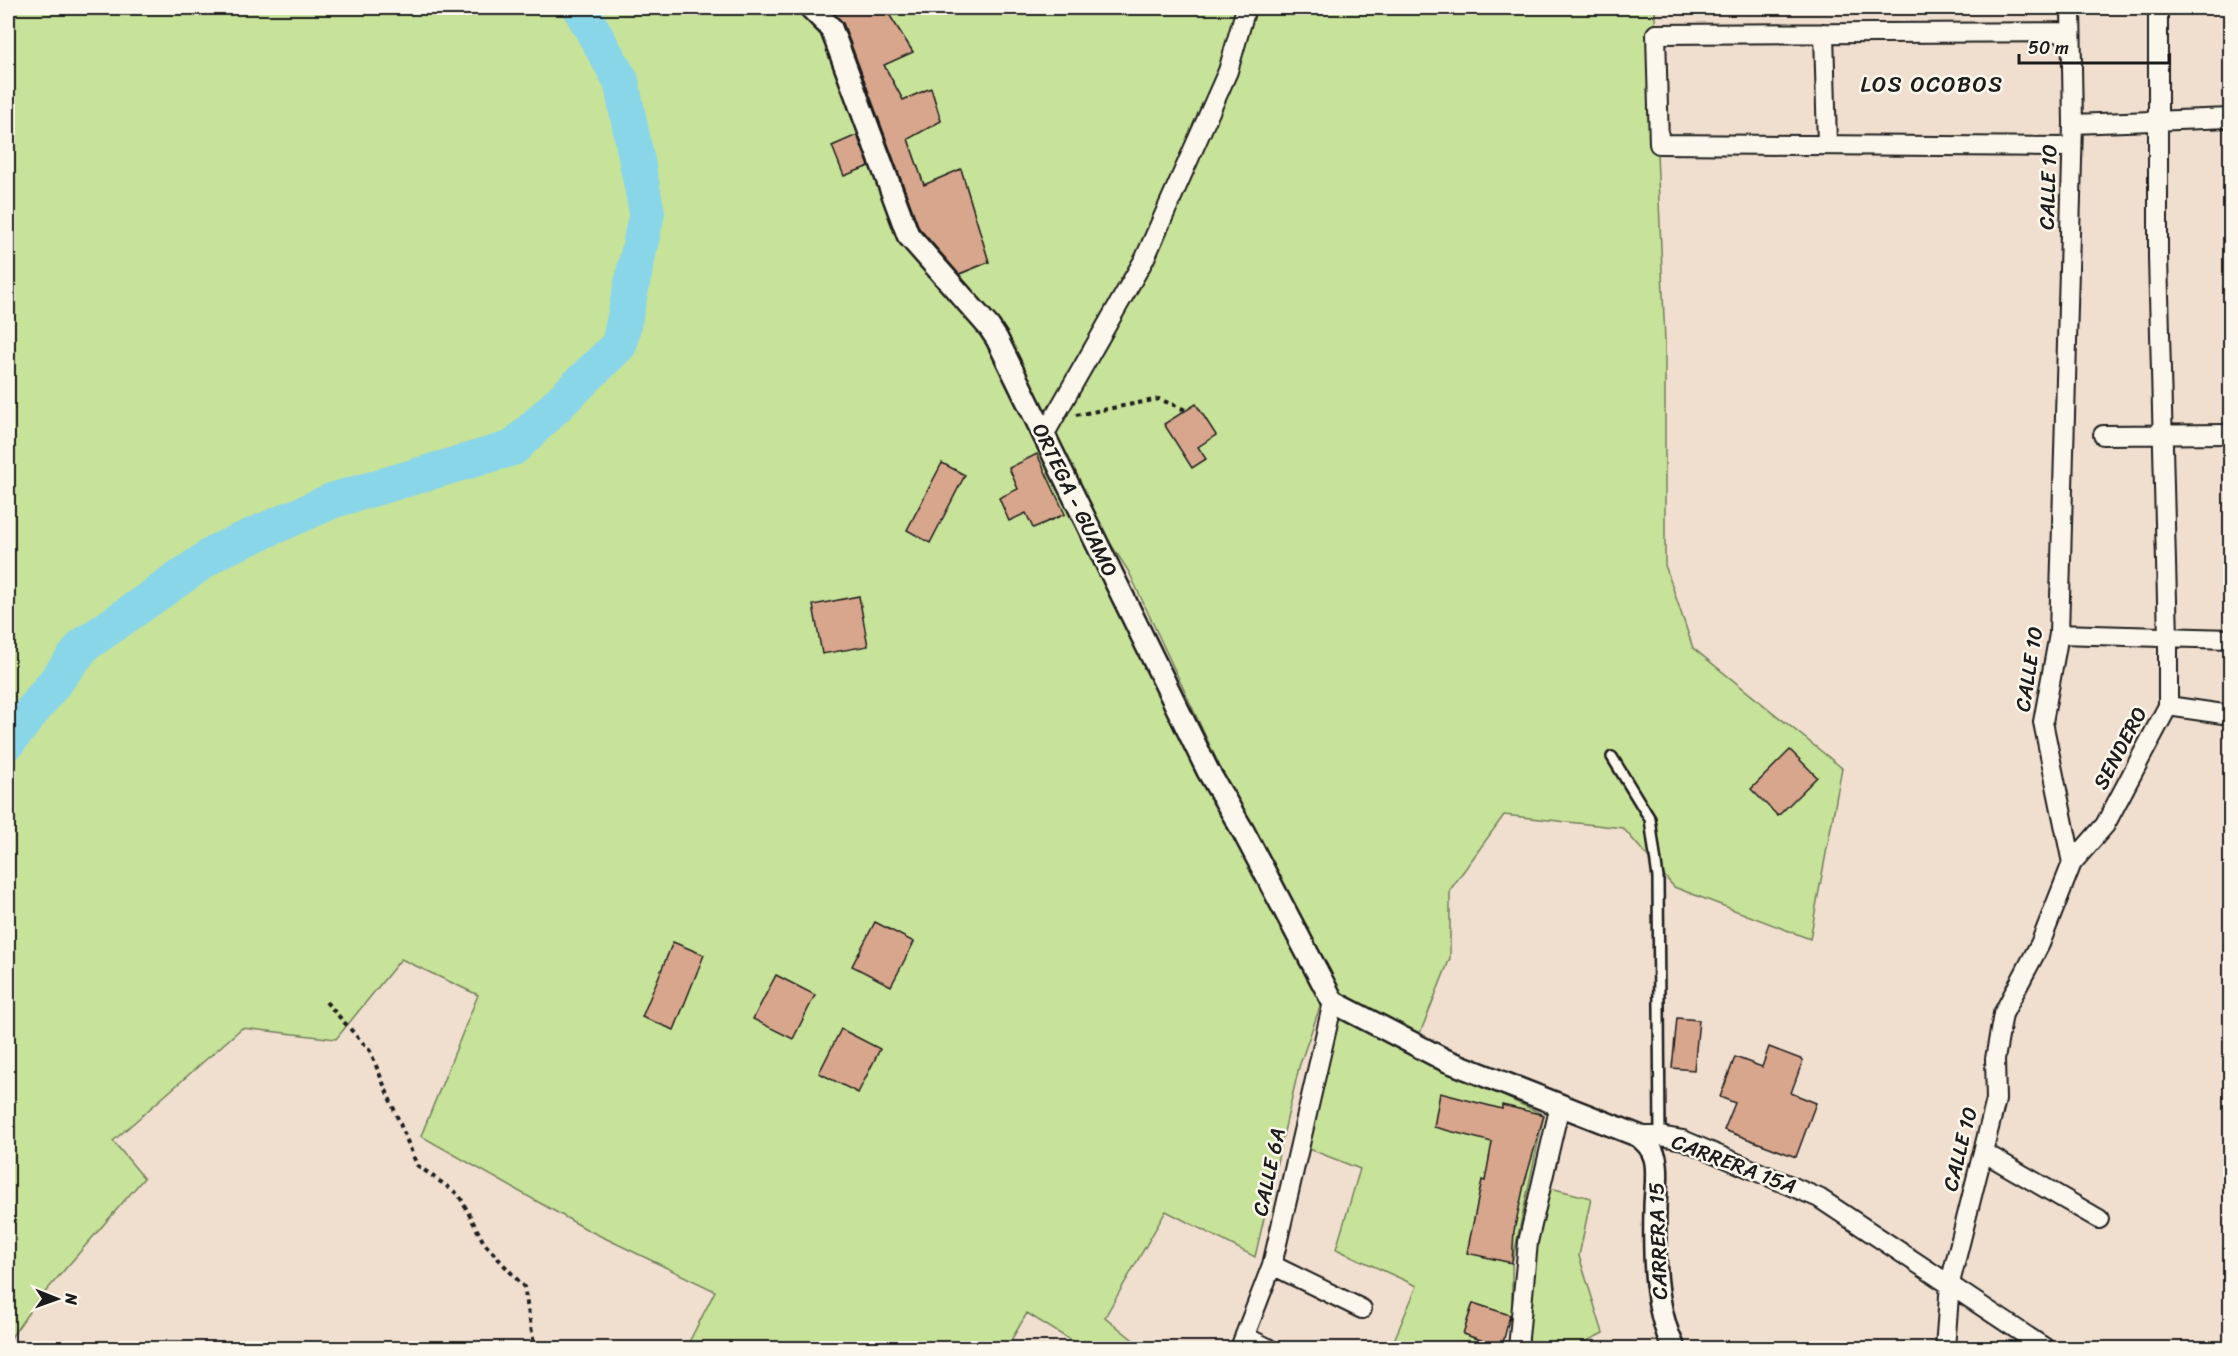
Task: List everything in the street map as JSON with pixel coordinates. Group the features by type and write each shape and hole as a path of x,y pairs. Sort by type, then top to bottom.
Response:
{"street":[{"name":"ORTEGA - GUAMO","path":"811,8 831,28 908,236 989,327 1048,428 1208,771 1243,831 1333,1002"},
{"path":"1048,428 1145,258 1228,70 1246,8"},
{"name":"CALLE 10","path":"1945,1348 1950,1283 1996,1101 1995,1059 2003,1014 2040,944 2072,863 2043,722 2059,634 2073,124 2071,8"},
{"name":"SENDERO","path":"2072,863 2105,825 2168,706 2158,257 2158,8"},
{"path":"2071,32 1656,34 1659,144 2072,147"},
{"path":"1824,33 1827,145"},
{"path":"2073,124 2230,118"},
{"path":"2103,435 2230,434"},
{"path":"2059,634 2230,639"},
{"path":"2168,706 2230,715"},
{"name":"CARRERA 15A","path":"1333,1002 1445,1060 1560,1105 1650,1136 1683,1140 1819,1198 2045,1348"},
{"name":"CALLE 6A","path":"1243,1343 1272,1265 1333,1002"},
{"path":"1518,1348 1528,1242 1560,1105"},
{"name":"CARRERA 15","path":"1650,1136 1656,1161 1655,1236 1661,1314 1664,1328 1674,1348"},
{"path":"1983,1152 2099,1219"},
{"path":"1272,1265 1362,1309"},
{"path":"1243,1343 1268,1348"}],"lane":[{"path":"1612,757 1650,819 1658,879 1650,1136"}],"path":[{"path":"1048,428 1159,399 1186,410"},
{"path":"326,1002 370,1052 417,1166 459,1195 484,1243 524,1287 534,1344 537,1348"}],"green space":[{"path":"8,8 801,8 813,18 830,52 883,199 903,238 990,341 1209,792 1322,1001 1299,1067 1255,1257 1166,1211 1105,1317 1143,1348 1083,1348 1027,1313 1010,1342 1017,1348 686,1348 715,1291 588,1230 421,1136 478,995 401,959 336,1039 242,1028 113,1141 144,1178 34,1305 8,1342"},
{"path":"885,8 1655,8 1657,154 1665,341 1665,565 1693,648 1842,768 1810,939 1674,887 1623,828 1504,815 1450,890 1450,958 1419,1036 1332,988 1240,810 1129,572 1078,493 1004,336 958,275 989,262 961,169 924,185 908,139 941,121 931,88 903,100 884,65 913,52"},
{"path":"1338,1013 1435,1064 1544,1115 1512,1263 1512,1316 1473,1303 1463,1334 1502,1348 1399,1348 1392,1345 1417,1286 1336,1249 1360,1169 1307,1148"},
{"path":"1546,1187 1591,1198 1579,1256 1603,1333 1573,1348 1520,1348"}],"building":[{"path":"829,8 885,8 913,52 884,65 903,100 931,88 941,121 908,139 924,185 961,169 989,262 959,274 919,228 843,23"},
{"path":"857,135 869,166 844,176 832,146"},
{"path":"1196,404 1216,435 1198,447 1206,459 1192,468 1164,424"},
{"path":"1037,454 1065,514 1033,528 1026,513 1009,521 999,498 1018,489 1009,468"},
{"path":"942,463 965,475 930,543 907,530"},
{"path":"859,596 868,646 822,654 813,605"},
{"path":"1790,750 1817,777 1778,816 1751,789"},
{"path":"875,922 914,942 891,986 852,966"},
{"path":"673,942 704,955 674,1030 642,1017"},
{"path":"776,975 815,995 793,1039 753,1019"},
{"path":"1677,1018 1699,1020 1694,1070 1672,1068"},
{"path":"841,1029 880,1049 858,1093 819,1073"},
{"path":"1769,1047 1803,1060 1791,1093 1816,1103 1796,1157 1724,1130 1735,1103 1720,1097 1735,1057 1762,1067"},
{"path":"1440,1093 1502,1109 1502,1105 1544,1115 1524,1185 1514,1231 1512,1263 1467,1253 1492,1142 1434,1127"},
{"path":"1473,1303 1510,1315 1502,1347 1463,1334"}],"waterway":[{"path":"8,742 84,645 218,551 334,500 513,448 619,345 647,212 621,81 580,8"}],"district":[{"name":"LOS OCOBOS","path":"1932,84"}]}
